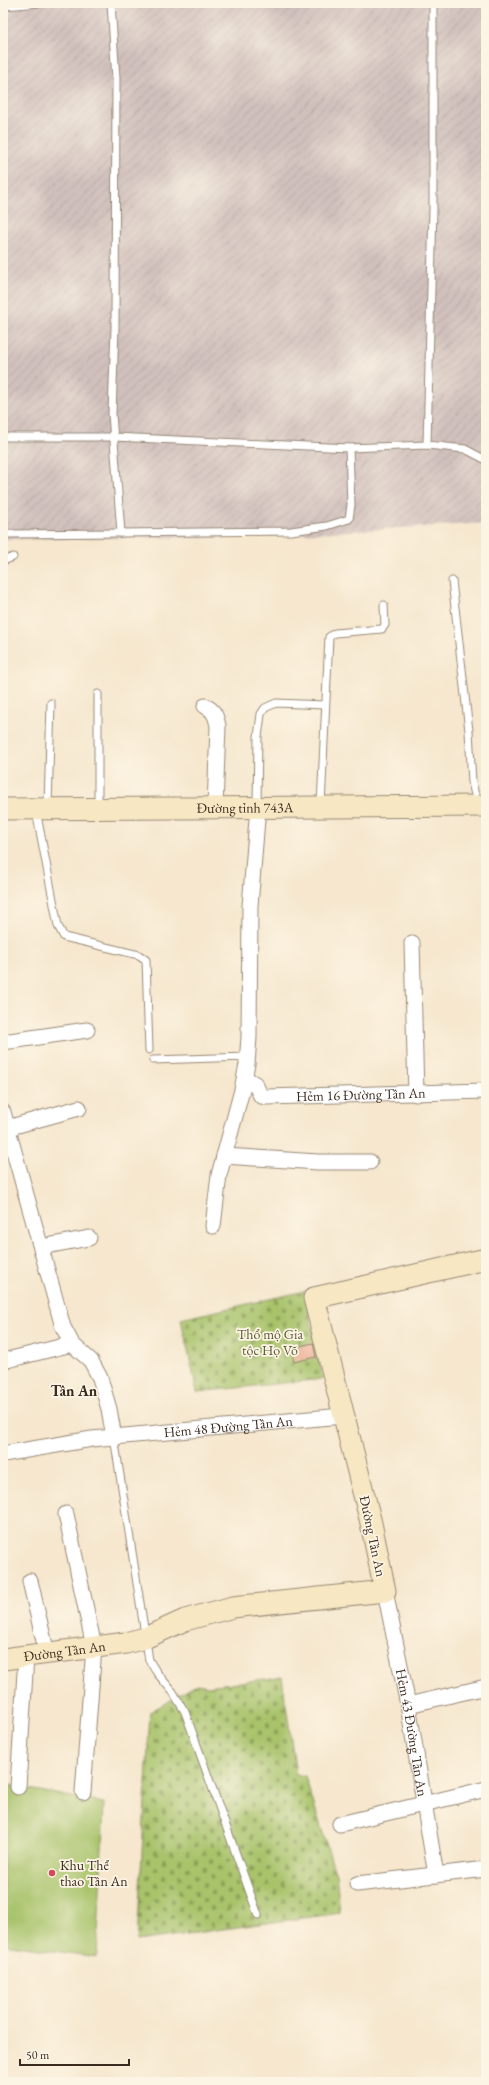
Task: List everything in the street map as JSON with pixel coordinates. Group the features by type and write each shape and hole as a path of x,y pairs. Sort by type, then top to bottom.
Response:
{"street":[{"path":"204,706 211,709 216,717 218,726 215,808"},
{"name":"Đường tỉnh 743A","path":"3,809 482,806"},
{"path":"213,1226 219,1175 245,1078 248,1057 250,906 258,807"},
{"path":"412,943 416,1094"},
{"path":"3,1042 87,1030"},
{"name":"Hẻm 16 Đường Tân An","path":"245,1078 255,1084 261,1096 266,1097 486,1091"},
{"path":"7,1128 79,1108"},
{"path":"3,1112 62,1327 72,1344 91,1361 100,1378 109,1409 114,1437"},
{"path":"224,1156 318,1162 370,1162"},
{"path":"41,1247 89,1238"},
{"name":"Đường Tân An","path":"3,1659 126,1644 145,1638 185,1620 233,1607 385,1591 365,1498 342,1416 314,1298 486,1258"},
{"path":"3,1361 72,1344"},
{"name":"Hẻm 48 Đường Tân An","path":"3,1454 61,1443 114,1437 342,1416"},
{"path":"66,1514 94,1647 83,1792"},
{"path":"30,1582 47,1654"},
{"name":"Hẻm 43 Đường Tân An","path":"385,1591 408,1705 436,1875"},
{"path":"18,1786 26,1656"},
{"path":"408,1705 486,1687"},
{"path":"340,1824 486,1789"},
{"path":"357,1884 486,1870"}],"lane":[{"path":"3,6 41,3"},
{"path":"111,3 116,79 115,327 112,414 121,533"},
{"path":"427,445 433,208 434,3"},
{"path":"3,437 114,437 349,448 427,445 465,449 486,460"},
{"path":"3,532 6,534 36,534 291,531 328,526 349,519 351,505 349,448"},
{"path":"3,561 13,557"},
{"path":"452,581 469,731 472,782 482,806"},
{"path":"321,807 329,637 335,633 382,629 385,625 384,604"},
{"path":"98,694 98,808"},
{"path":"50,703 42,809 58,926 64,938 139,955 146,960 149,1050"},
{"path":"258,807 258,737 261,714 265,708 276,703 325,705"},
{"path":"153,1060 248,1057"},
{"path":"114,1437 147,1653 152,1667 173,1692 185,1712 258,1915"}],"shaded area":[{"path":"3,3 486,3 486,523 251,537 3,539"}],"green space":[{"name":"Thổ mộ Gia tộc Họ Võ","path":"305,1291 323,1379 197,1392 181,1319"},
{"path":"282,1677 296,1774 305,1776 336,1875 340,1913 137,1941 150,1712 198,1684 207,1686"},
{"name":"Khu Thể thao Tân An","path":"3,1784 104,1803 97,1957 3,1944"}],"building":[{"path":"313,1343 316,1357 294,1362 291,1348"}],"place":[{"name":"Khu Thể thao Tân An","path":"52,1873"}],"district":[{"name":"Tân An","path":"74,1391"}]}
